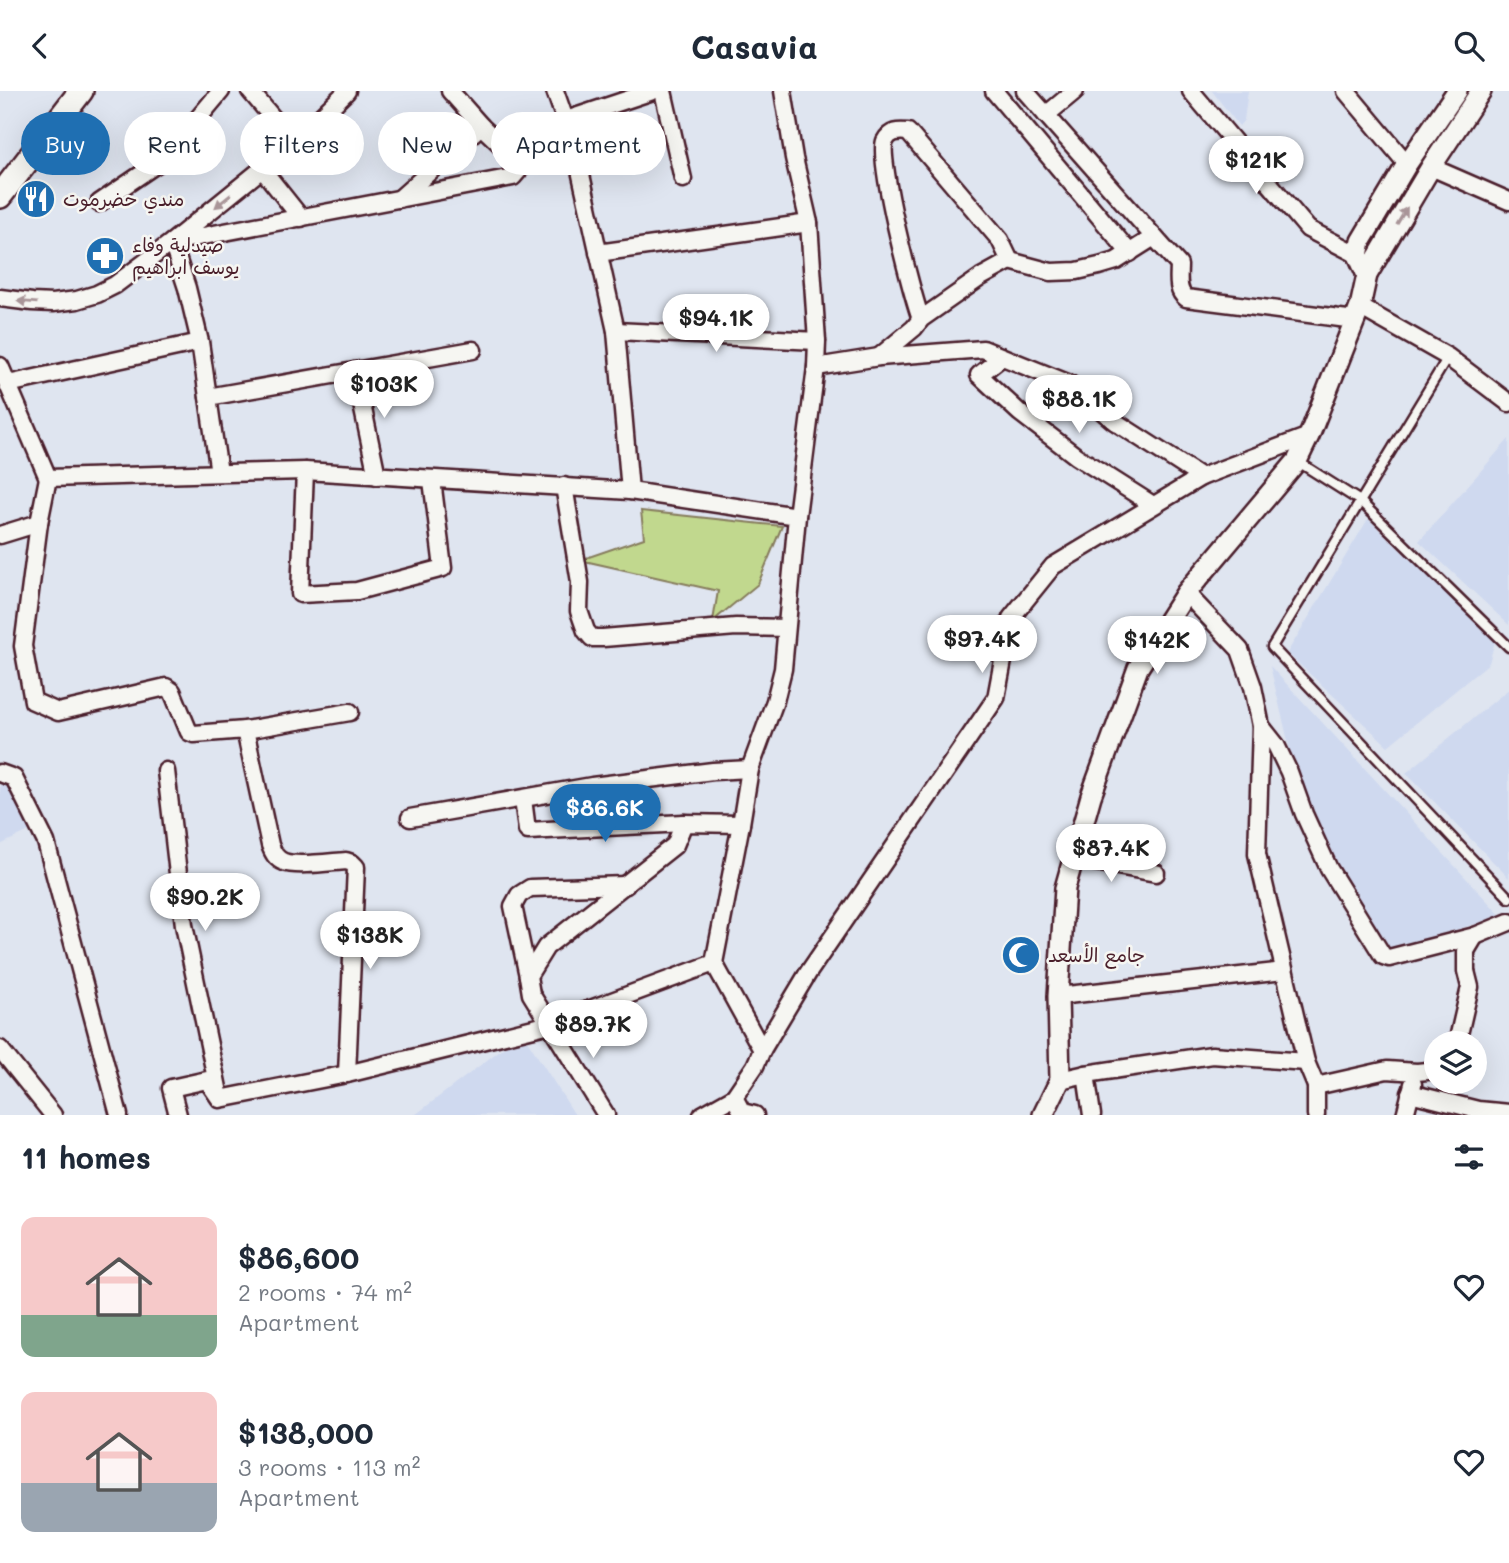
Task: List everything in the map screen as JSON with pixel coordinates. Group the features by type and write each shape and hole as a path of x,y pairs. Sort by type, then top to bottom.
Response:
{"main road":[{"path":"0,196 81,91"}],"street":[{"path":"99,202 164,159 221,91"},
{"path":"250,91 268,112"},
{"path":"326,112 347,91"},
{"path":"172,243 513,177 519,170 519,162 481,126 450,91"},
{"path":"555,91 563,112"},
{"path":"590,112 653,91"},
{"path":"663,91 683,179"},
{"path":"761,1050 714,963 750,769 775,701 783,669 797,516 817,367 809,223 794,158 783,91"},
{"path":"993,91 1130,253"},
{"path":"1026,91 1180,265 1180,289 1186,298 1357,314 1448,356 1509,403"},
{"path":"1046,115 1075,91"},
{"path":"1191,91 1308,229 1358,255"},
{"path":"1346,91 1407,165"},
{"path":"1367,275 1358,255 1361,241 1407,165 1457,91"},
{"path":"1043,1115 1059,1080 1058,996 1065,888 1091,796 1138,669 1186,593 1297,461 1357,314 1367,275 1431,167 1481,91"},
{"path":"398,200 481,126"},
{"path":"921,319 902,251 885,167 883,143 891,134 897,131 908,132 1000,240 1010,261"},
{"path":"1431,167 1509,201"},
{"path":"0,298 52,303 97,294 115,285 172,243 255,175"},
{"path":"267,175 301,218"},
{"path":"581,175 616,331 630,491"},
{"path":"598,253 809,223"},
{"path":"879,357 921,319 981,277 1010,261 1051,272 1077,271 1116,261 1154,237"},
{"path":"172,243 187,288 200,342 219,473"},
{"path":"616,331 817,341"},
{"path":"8,384 200,342"},
{"path":"817,367 879,357 984,349 1070,384 1114,421 1201,477"},
{"path":"208,397 473,350"},
{"path":"1002,357 979,375 1020,413 1076,456 1153,505"},
{"path":"0,366 48,478 39,523 23,646 33,701 58,712 166,687 172,691 189,732 194,734 245,730 350,712"},
{"path":"355,371 377,476"},
{"path":"702,1115 734,1097 755,1066 761,1050 808,973 996,698 1011,618 1053,566 1201,477 1309,436"},
{"path":"48,478 305,471 630,491 797,516"},
{"path":"305,471 300,594 357,591 443,568 432,480"},
{"path":"564,486 580,582 579,611 586,631 592,638 736,627 786,628"},
{"path":"0,535 39,523"},
{"path":"1186,593 1240,650 1253,687 1261,726 1257,854 1306,1062 1316,1086 1316,1115"},
{"path":"1261,726 1276,745 1289,772 1304,814 1329,869 1383,957 1389,958 1475,936 1509,922"},
{"path":"245,730 274,855 291,863 346,861 356,867 347,1074"},
{"path":"410,818 592,786 750,769"},
{"path":"166,771 184,925 220,1099"},
{"path":"0,773 14,778 46,842 119,1115"},
{"path":"523,799 528,831 684,823 741,824"},
{"path":"528,976 546,947 675,845 684,823"},
{"path":"1073,859 1156,873"},
{"path":"606,1115 531,994 513,906 519,895 530,888 626,885"},
{"path":"1460,1031 1470,987 1466,971 1466,951 1475,936"},
{"path":"220,1099 347,1074 550,1024 714,963"},
{"path":"1058,996 1284,971"},
{"path":"0,1049 53,1115"},
{"path":"1059,1080 1212,1055 1306,1062"},
{"path":"1316,1086 1387,1070 1424,1071"},
{"path":"1405,1115 1417,1072"},
{"path":"1086,1074 1092,1115"},
{"path":"178,1115 171,1088 207,1080 220,1099"},
{"path":"1410,1093 1478,1110 1509,1113"},
{"path":"734,1097 742,1112 755,1115"}],"lane":[{"path":"1448,356 1272,646 1509,898"},
{"path":"1297,461 1360,501 1509,647"}],"shaded area":[{"path":"1212,91 1248,91 1244,120 1239,126"},
{"path":"1509,439 1509,625 1419,541"},
{"path":"1368,519 1495,641 1489,663 1388,746 1287,653"},
{"path":"1270,666 1501,916 1384,952 1316,835 1292,758"},
{"path":"1509,689 1509,878 1406,773"},
{"path":"0,780 8,783 31,830 0,845"},
{"path":"527,1040 575,1115 415,1115 512,1041"}],"green space":[{"path":"641,511 782,526 758,584 713,621 718,591 580,560 644,538"}],"place":[{"name":"مندي حضرموت","path":"36,199"},
{"name":"صيدلية وفاء يوسف ابراهيم","path":"105,256"},
{"name":"جامع الأسعد","path":"1021,955"}]}
